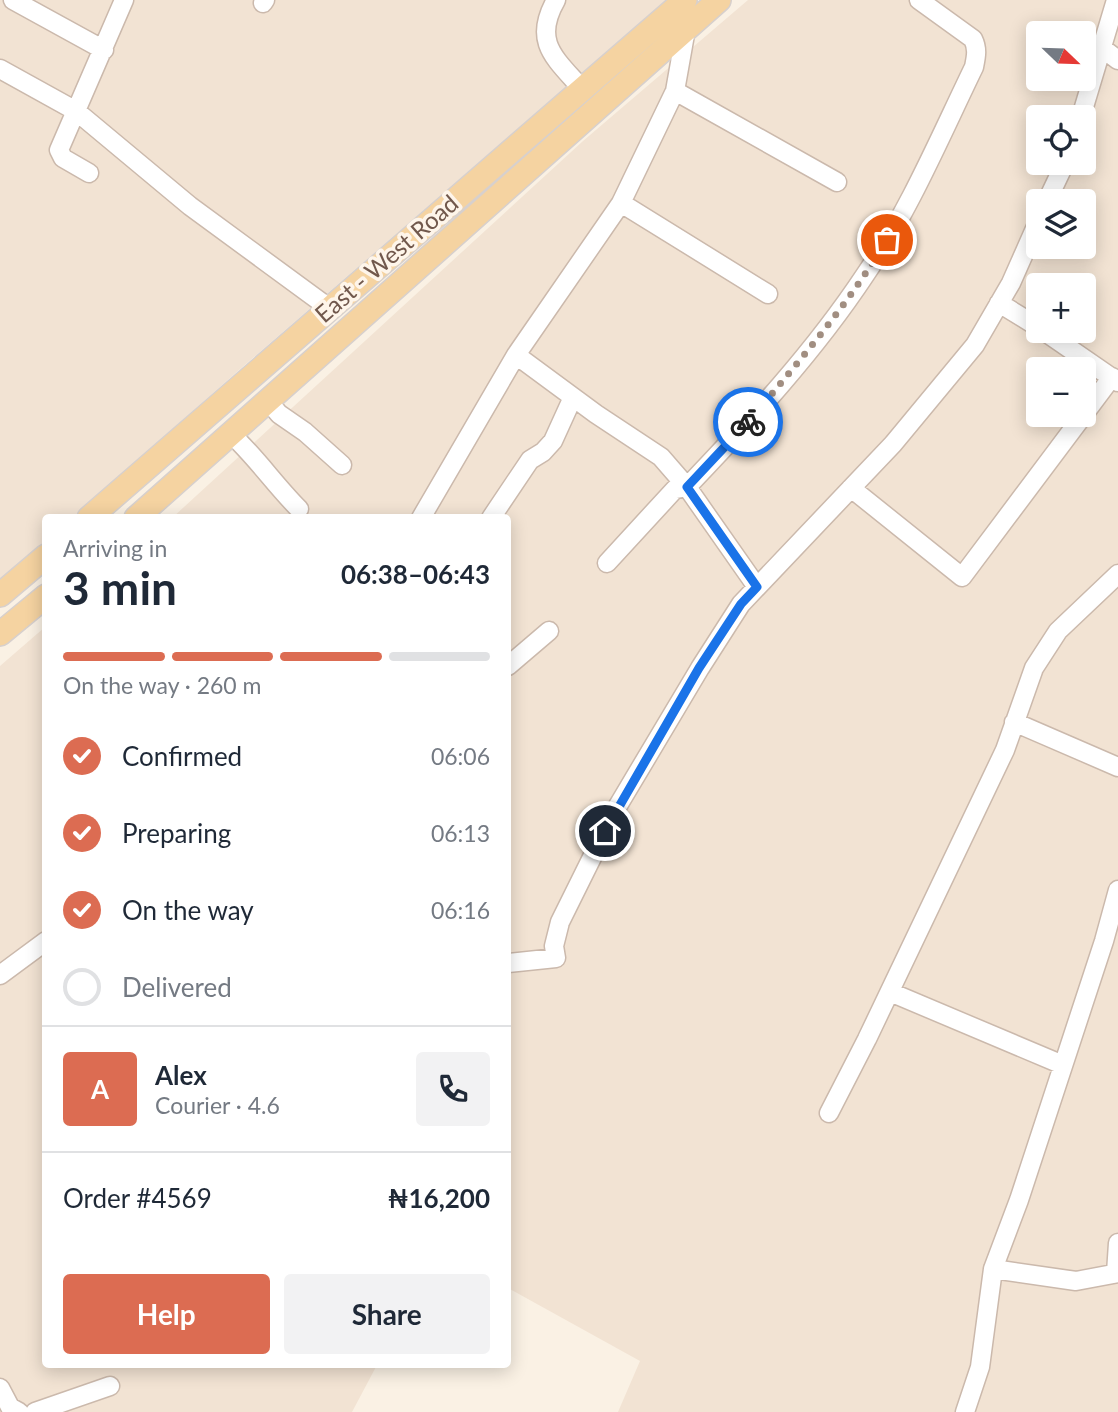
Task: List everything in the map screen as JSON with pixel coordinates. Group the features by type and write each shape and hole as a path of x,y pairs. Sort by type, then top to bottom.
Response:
{"main road":[{"name":"East - West Road","path":"94,514 685,0"},
{"name":"East - West Road","path":"141,514 719,0"},
{"path":"1,592 42,559"},
{"path":"0,634 42,599"}],"street":[{"path":"13,0 104,50"},
{"path":"89,173 60,155 60,150 124,0"},
{"path":"556,0 548,14 544,35 552,54 582,89"},
{"path":"607,563 674,489 687,487 739,433 810,349 866,275 897,223 974,67 976,46 973,40 919,0"},
{"path":"1085,105 1116,0"},
{"path":"423,514 516,355 621,203 675,90 686,29"},
{"path":"1102,48 1118,60"},
{"path":"0,69 76,111 181,200 329,308"},
{"path":"675,90 837,181"},
{"path":"621,203 768,294"},
{"path":"511,963 556,958 554,946 560,922 616,809 699,668 741,604 893,444 975,345 1026,247"},
{"path":"999,303 1026,320"},
{"path":"850,488 962,577 1115,380 1061,343"},
{"path":"516,355 661,457 687,487 757,587"},
{"path":"494,514 530,460 543,452 553,441 573,397"},
{"path":"268,401 278,414 305,432 342,465"},
{"path":"231,434 299,509"},
{"path":"829,1113 890,992 1004,750 1034,668 1058,631 1118,574"},
{"path":"511,664 550,631"},
{"path":"1014,722 1118,767"},
{"path":"965,1412 980,1367 993,1269 1063,1065 1118,890"},
{"path":"0,975 42,944"},
{"path":"890,992 1063,1065"},
{"path":"993,1269 1076,1281 1117,1273 1118,1243"},
{"path":"35,1412 110,1386"},
{"path":"0,1391 10,1407 19,1412"}],"shaded area":[{"path":"0,0 666,0 77,514 42,514 42,545 0,582"},
{"path":"748,0 1118,0 1118,1412 618,1412 640,1361 511,1290 511,514 176,514 583,141"},
{"path":"42,630 42,1368 375,1368 352,1412 0,1412 0,666"}],"way so far":[{"path":"748,422 827,328 866,275 887,240"}],"route":[{"path":"605,831 699,668 741,604 757,587 687,487 748,422"}]}
